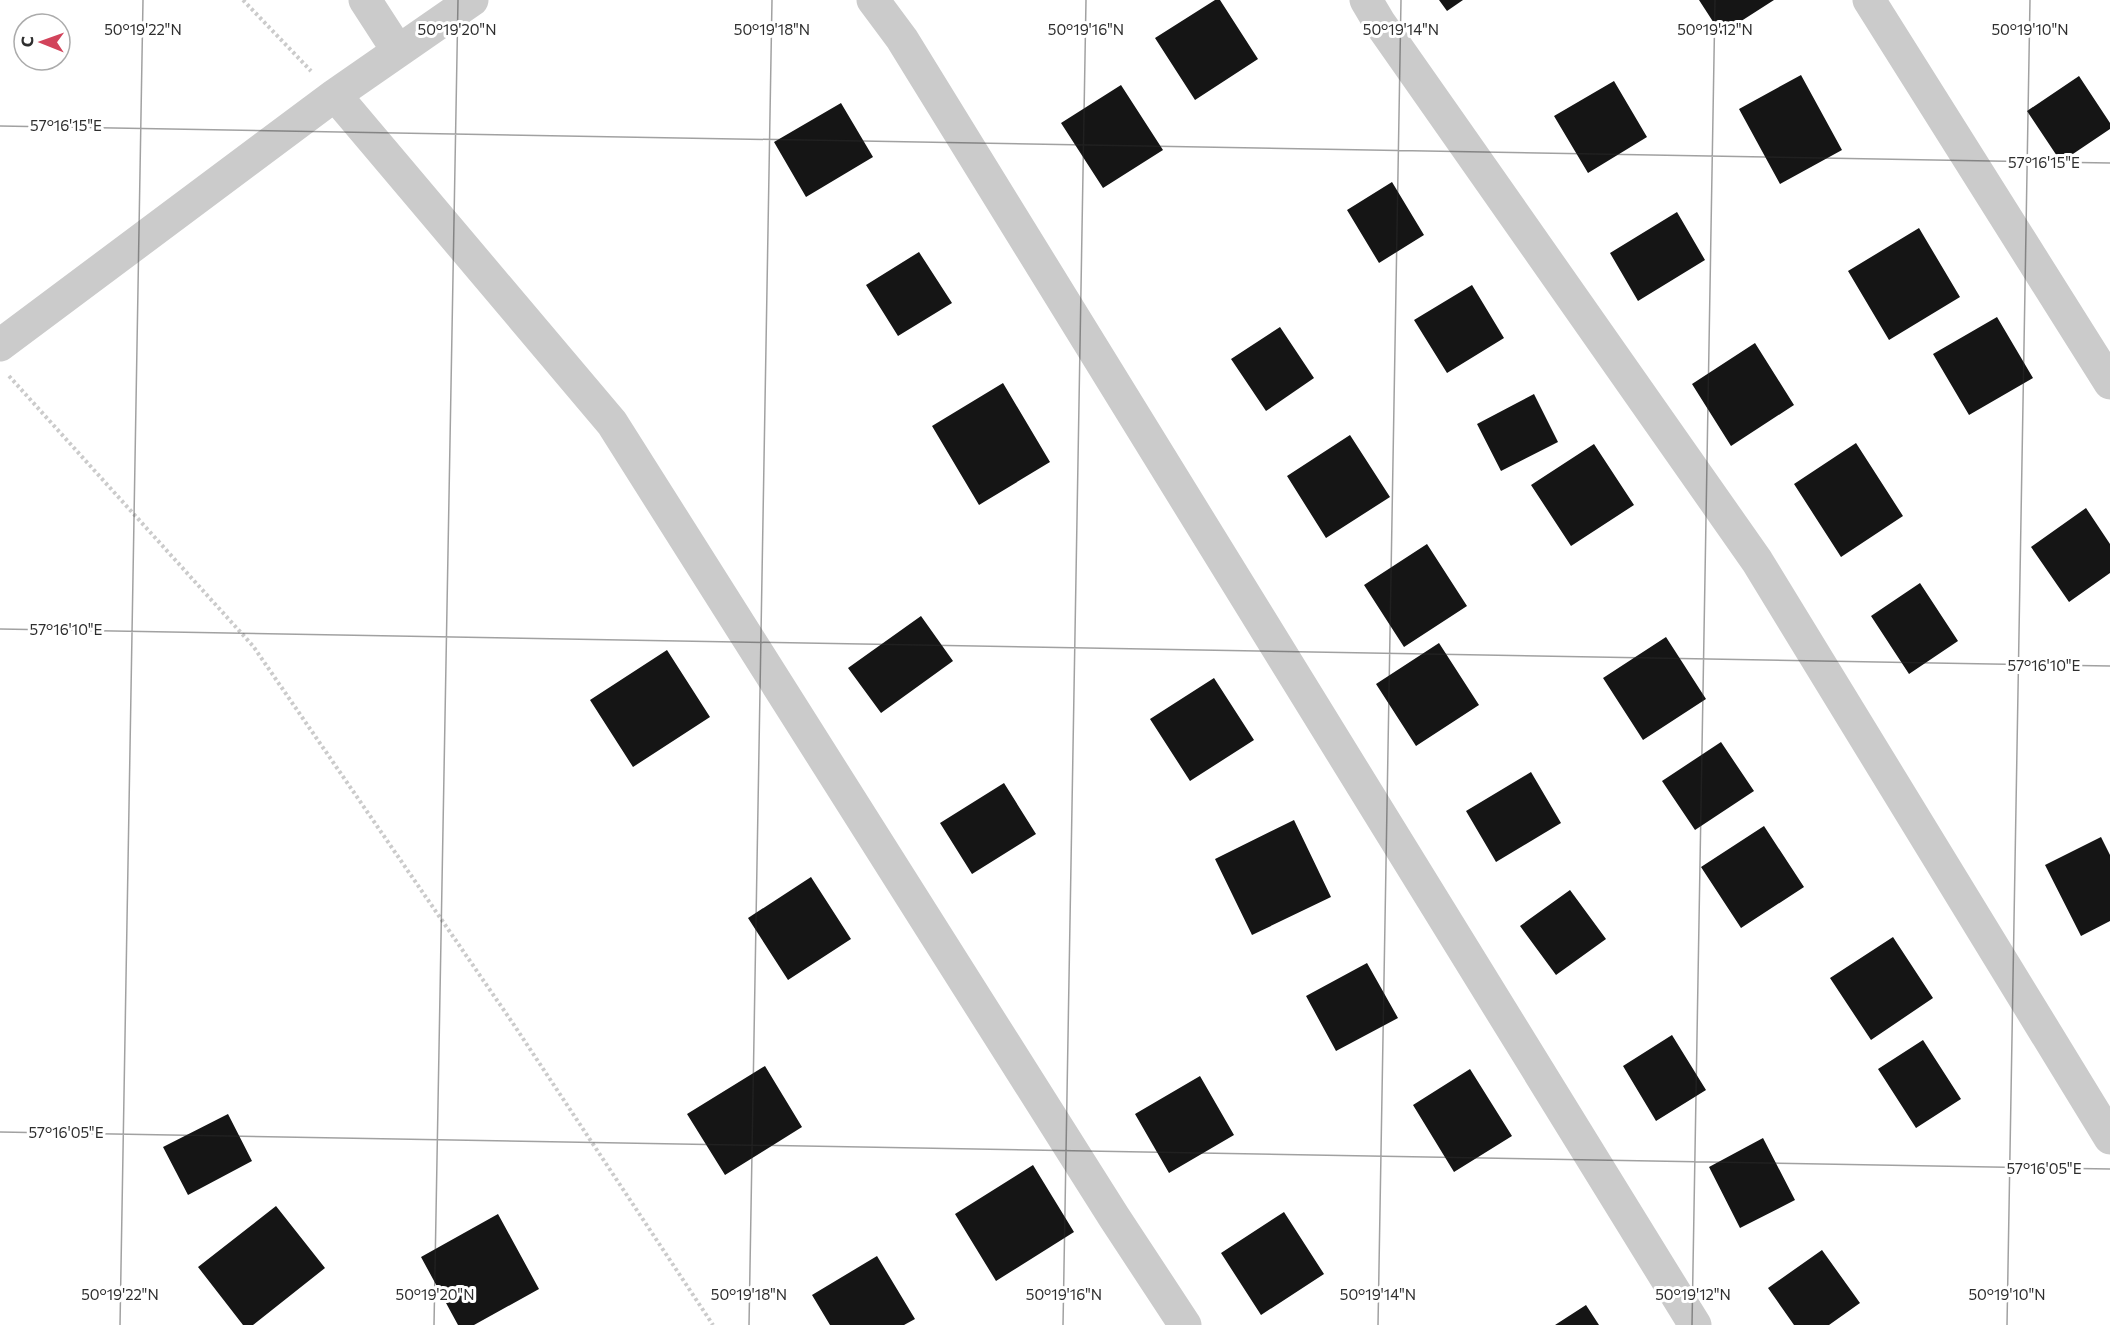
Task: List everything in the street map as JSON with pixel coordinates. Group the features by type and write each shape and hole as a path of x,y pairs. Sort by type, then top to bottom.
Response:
{"lane":[{"path":"365,0 398,51"},
{"path":"4,360 335,95 472,0"},
{"path":"873,0 908,49 1695,1325"},
{"path":"1366,0 1386,32 1757,561 2110,1138"},
{"path":"1869,0 2110,383"},
{"path":"335,95 612,423 1185,1325"}],"path":[{"path":"243,0 335,95"},
{"path":"4,360 253,646 512,1022 713,1325"}],"building":[{"path":"1215,0 1220,0 1258,59 1195,100 1155,38"},
{"path":"1439,0 1463,0 1447,11"},
{"path":"1699,0 1774,0 1721,34"},
{"path":"1801,75 1842,150 1780,184 1739,109"},
{"path":"2079,76 2110,123 2110,129 2061,162 2027,111"},
{"path":"1614,81 1647,137 1588,173 1554,116"},
{"path":"1121,85 1163,150 1103,188 1061,123"},
{"path":"841,103 873,157 806,197 774,142"},
{"path":"1392,182 1424,235 1379,263 1347,210"},
{"path":"1677,212 1705,260 1638,301 1610,253"},
{"path":"1919,228 1960,297 1889,340 1848,271"},
{"path":"919,252 952,303 898,336 866,285"},
{"path":"1472,285 1504,338 1447,373 1414,320"},
{"path":"1997,317 2033,378 1969,415 1933,354"},
{"path":"1280,327 1314,378 1266,411 1231,359"},
{"path":"1755,343 1794,405 1731,446 1692,384"},
{"path":"1003,383 1050,462 979,505 932,426"},
{"path":"1534,394 1558,442 1501,471 1477,424"},
{"path":"1350,435 1390,497 1326,538 1287,476"},
{"path":"1856,443 1903,516 1841,557 1794,484"},
{"path":"1594,444 1634,505 1571,546 1531,485"},
{"path":"2086,508 2110,544 2110,573 2069,602 2031,547"},
{"path":"1427,544 1467,606 1404,647 1364,585"},
{"path":"1920,583 1958,641 1909,674 1871,616"},
{"path":"921,616 953,661 881,713 848,668"},
{"path":"1666,637 1706,699 1643,740 1603,678"},
{"path":"1439,643 1479,705 1416,746 1376,684"},
{"path":"667,650 710,717 633,767 590,700"},
{"path":"1214,678 1254,740 1190,781 1150,719"},
{"path":"1721,742 1754,791 1695,830 1662,781"},
{"path":"1531,772 1561,823 1496,862 1466,811"},
{"path":"1004,783 1036,834 972,874 940,823"},
{"path":"1294,820 1331,897 1252,935 1215,859"},
{"path":"1764,826 1804,887 1741,928 1701,867"},
{"path":"2101,837 2110,855 2110,921 2081,936 2045,865"},
{"path":"811,877 851,939 788,980 748,918"},
{"path":"1570,890 1606,939 1556,975 1520,926"},
{"path":"1893,937 1933,998 1871,1040 1830,978"},
{"path":"1367,963 1398,1018 1336,1051 1306,996"},
{"path":"1672,1035 1706,1090 1656,1121 1623,1066"},
{"path":"1923,1040 1961,1099 1916,1128 1878,1069"},
{"path":"765,1066 802,1127 725,1175 687,1114"},
{"path":"1470,1069 1512,1136 1454,1172 1413,1105"},
{"path":"1200,1076 1234,1135 1169,1173 1135,1114"},
{"path":"228,1114 252,1161 188,1195 163,1147"},
{"path":"1763,1138 1795,1200 1740,1228 1709,1167"},
{"path":"1033,1165 1074,1232 996,1281 955,1214"},
{"path":"276,1206 325,1268 253,1325 243,1325 198,1267"},
{"path":"1284,1212 1324,1274 1261,1315 1221,1253"},
{"path":"498,1214 539,1289 474,1325 458,1325 421,1257"},
{"path":"1822,1250 1860,1303 1829,1325 1794,1325 1768,1288"},
{"path":"877,1256 915,1319 904,1325 830,1325 812,1295"},
{"path":"1586,1305 1599,1325 1555,1325"}]}
